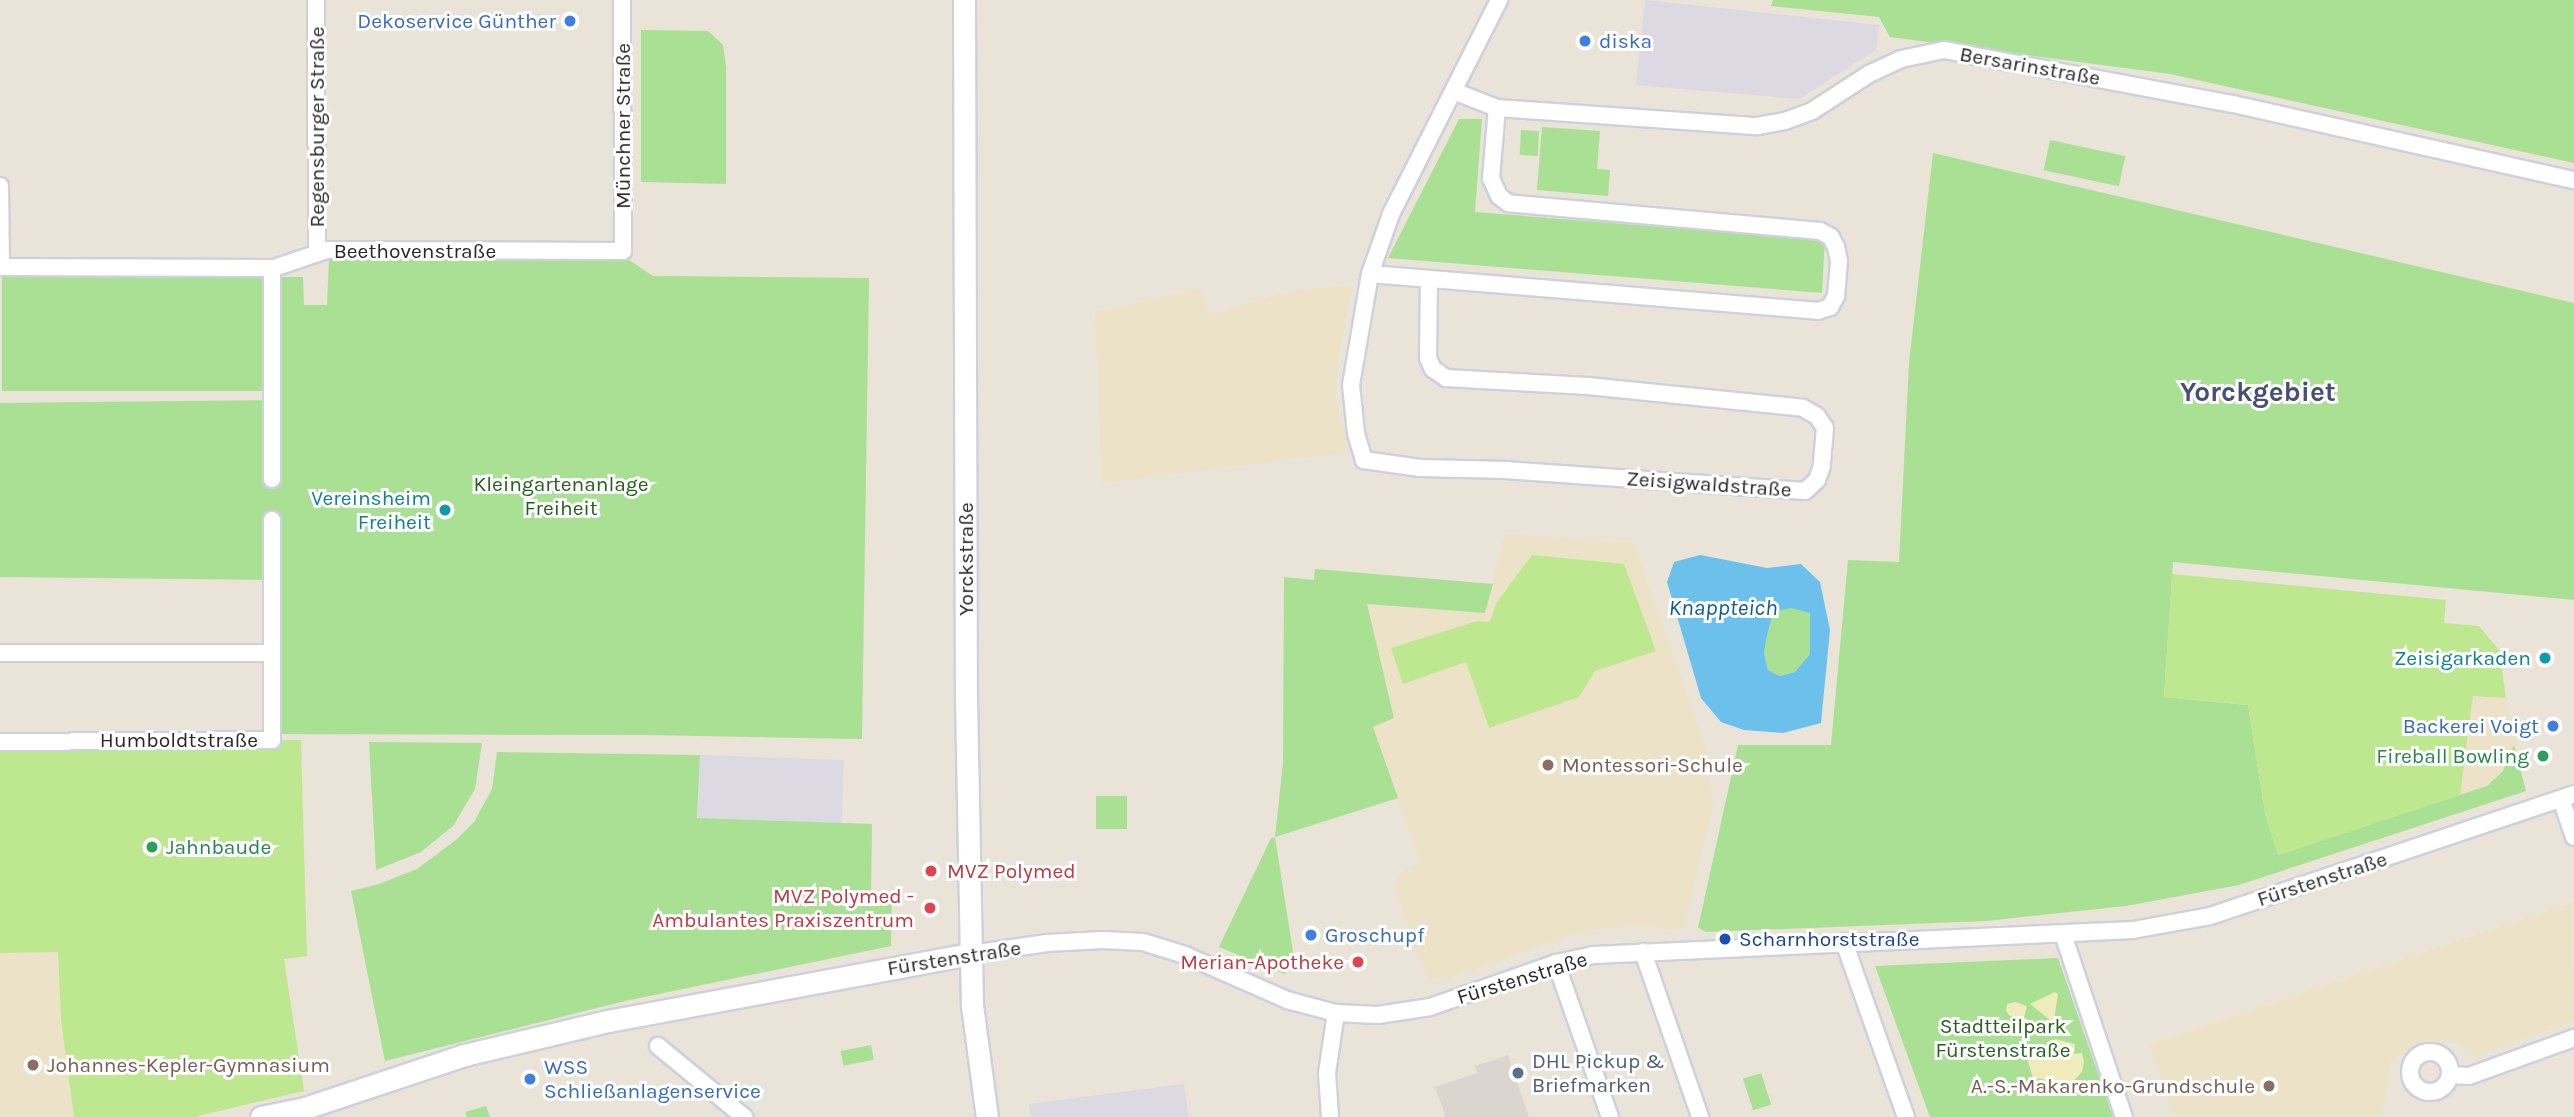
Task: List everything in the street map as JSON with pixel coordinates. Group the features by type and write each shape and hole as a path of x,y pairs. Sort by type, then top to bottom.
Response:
{"main road":[{"name":"Yorckstraße","path":"964,0 966,685 972,1005 987,1117"},
{"name":"Fürstenstraße","path":"261,1117 305,1108 464,1055 608,1021 971,954"}],"street":[{"name":"Regensburger Straße","path":"316,0 317,253"},
{"name":"Münchner Straße","path":"622,0 623,251"},
{"name":"Zeisigwaldstraße","path":"1429,279 1428,358 1433,369 1446,378 1588,386 1802,408 1817,416 1825,428 1822,466 1817,480 1805,491 1508,470 1420,468 1364,460 1356,433 1351,384 1370,274 1391,214 1456,92 1499,0"},
{"name":"Bersarinstraße","path":"1456,92 1497,108 1756,126 1785,121 1812,111 1868,74 1901,59 1944,50 2233,104 2574,180"},
{"path":"1370,274 1818,311 1830,307 1836,296 1839,261 1831,237 1820,231 1507,203 1499,196 1491,178 1497,108"},
{"path":"0,186 0,267"},
{"name":"Beethovenstraße","path":"0,267 272,268 327,250 623,251"},
{"path":"272,268 272,479"},
{"name":"Humboldtstraße","path":"0,742 272,740 272,520"},
{"path":"0,653 272,653"},
{"name":"Fürstenstraße","path":"971,954 1047,943 1102,940 1143,942 1185,955 1287,1000 1336,1013 1378,1015 1430,1007 1556,963 1594,955 2133,930 2210,916 2568,797"},
{"path":"2568,797 2574,837"},
{"path":"2063,934 2124,1117"},
{"path":"1844,942 1906,1117"},
{"path":"1643,952 1700,1117"},
{"path":"1556,963 1610,1117"},
{"path":"1330,1117 1327,1073 1336,1013"},
{"path":"2450,1075 2469,1076 2574,1038"},
{"path":"658,1046 744,1117"}],"shaded area":[{"path":"1645,0 1879,25 1876,50 1799,99 1636,85"},
{"path":"1354,285 1338,357 1336,406 1351,442 1346,448 1339,453 1102,483 1095,312 1201,289 1209,315 1291,291"},
{"name":"Montessori-Schule","path":"1505,534 1634,543 1708,756 1713,805 1685,926 1678,931 1649,926 1601,928 1566,937 1445,980 1427,978 1395,888 1401,872 1421,863 1372,726 1394,718 1367,604 1484,613"},
{"path":"2473,696 2506,698 2526,791 2460,795"},
{"path":"700,755 844,760 842,823 698,818"},
{"path":"2573,902 2574,1022 2474,1056 2448,1039 2391,1059 2382,1116 2174,1117 2150,1045"},
{"name":"Johannes-Kepler-Gymnasium","path":"58,951 61,1020 74,1117 0,1117 0,953"},
{"path":"1508,1055 1529,1117 1446,1117 1435,1087 1477,1073 1475,1066"},
{"path":"1184,1084 1189,1117 1031,1117 1029,1104"}],"green space":[{"path":"1773,0 2574,0 2574,163 2170,74 1890,37 1879,17 1771,6"},
{"path":"641,30 708,31 723,45 726,67 726,184 641,182"},
{"path":"1459,119 1482,119 1475,212 1825,240 1822,293 1388,258"},
{"path":"1542,127 1600,131 1597,169 1610,170 1608,196 1537,190"},
{"path":"1521,130 1539,131 1538,156 1520,155"},
{"path":"2050,140 2125,156 2119,186 2044,170"},
{"path":"1933,153 2574,303 2574,600 2173,562 2164,697 2248,705 2265,813 2278,855 2487,786 2503,771 2514,745 2526,791 2239,885 2126,906 1986,921 1706,932 1698,928 1738,745 1831,745 1848,560 1899,562 1909,363"},
{"name":"Kleingartenanlage Freiheit","path":"626,258 653,276 869,278 862,739 645,735 272,734 271,580 0,577 0,403 275,400 275,277 303,277 304,305 327,305 329,259"},
{"path":"2,275 264,275 264,391 2,391"},
{"path":"1532,555 1624,564 1656,651 1595,671 1579,697 1489,728 1466,662 1403,684 1391,648 1477,621 1490,622 1497,602"},
{"path":"1315,569 1493,584 1485,613 1367,604 1394,718 1373,727 1398,798 1275,837 1283,763 1284,577 1314,580"},
{"path":"2172,574 2446,600 2444,623 2479,626 2499,650 2506,698 2473,696 2460,795 2278,855 2265,813 2248,705 2164,697"},
{"path":"1791,607 1810,613 1810,654 1795,672 1780,676 1768,670 1764,653 1766,640 1773,612"},
{"name":"Jahnbaude","path":"301,740 307,956 284,959 304,1091 194,1117 74,1117 61,1020 58,952 0,953 0,742"},
{"path":"369,742 482,743 475,789 453,826 421,852 376,870"},
{"path":"497,752 700,755 697,818 872,824 871,895 892,892 891,946 625,1001 385,1061 351,891 379,884 417,869 456,840 474,822 492,789"},
{"path":"1096,796 1127,796 1127,829 1096,829"},
{"path":"1275,837 1293,952 1285,974 1219,947 1271,838"},
{"name":"Stadtteilpark Fürstenstraße","path":"2058,958 2113,1117 1930,1117 1875,966"},
{"path":"871,1045 874,1060 843,1066 841,1051"},
{"path":"1761,1073 1771,1104 1753,1110 1743,1079"},
{"path":"486,1106 490,1117 467,1117 465,1112"}],"sand":[{"path":"2055,992 2058,994 2054,1020 2051,1021 2030,1004"},
{"path":"2015,1002 2027,1006 2024,1017 2034,1025 2031,1033 2023,1038 2015,1024 2020,1017 2010,1016 2006,1011 2007,1004"},
{"path":"2055,1039 2075,1044 2074,1054 2082,1053 2084,1062 2082,1072 2066,1089 2060,1090 2054,1089 2043,1079 2033,1078 2028,1062 2031,1053 2039,1047 2051,1050"}],"water":[{"name":"Knappteich","path":"1700,555 1767,568 1801,564 1820,582 1830,630 1821,723 1783,733 1744,730 1721,722 1701,698 1667,582 1674,562","holes":["1791,608 1810,613 1810,654 1795,672 1780,676 1768,670 1764,653 1773,612"]}],"place":[{"name":"Dekoservice Günther","path":"570,21"},
{"name":"diska","path":"1585,41"},
{"name":"Vereinsheim Freiheit","path":"445,510"},
{"name":"Zeisigarkaden","path":"2545,658"},
{"name":"Backerei Voigt","path":"2553,726"},
{"name":"Fireball Bowling","path":"2543,756"},
{"name":"Montessori-Schule","path":"1548,765"},
{"name":"Jahnbaude","path":"152,847"},
{"name":"MVZ Polymed","path":"931,871"},
{"name":"MVZ Polymed - Ambulantes Praxiszentrum","path":"930,908"},
{"name":"Groschupf","path":"1311,935"},
{"name":"Scharnhorststraße","path":"1725,939"},
{"name":"Merian-Apotheke","path":"1358,962"},
{"name":"Johannes-Kepler-Gymnasium","path":"33,1065"},
{"name":"DHL Pickup & Briefmarken","path":"1518,1073"},
{"name":"WSS Schließanlagenservice","path":"530,1079"},
{"name":"A.-S.-Makarenko-Grundschule","path":"2269,1086"}],"district":[{"name":"Yorckgebiet","path":"2258,392"}]}
